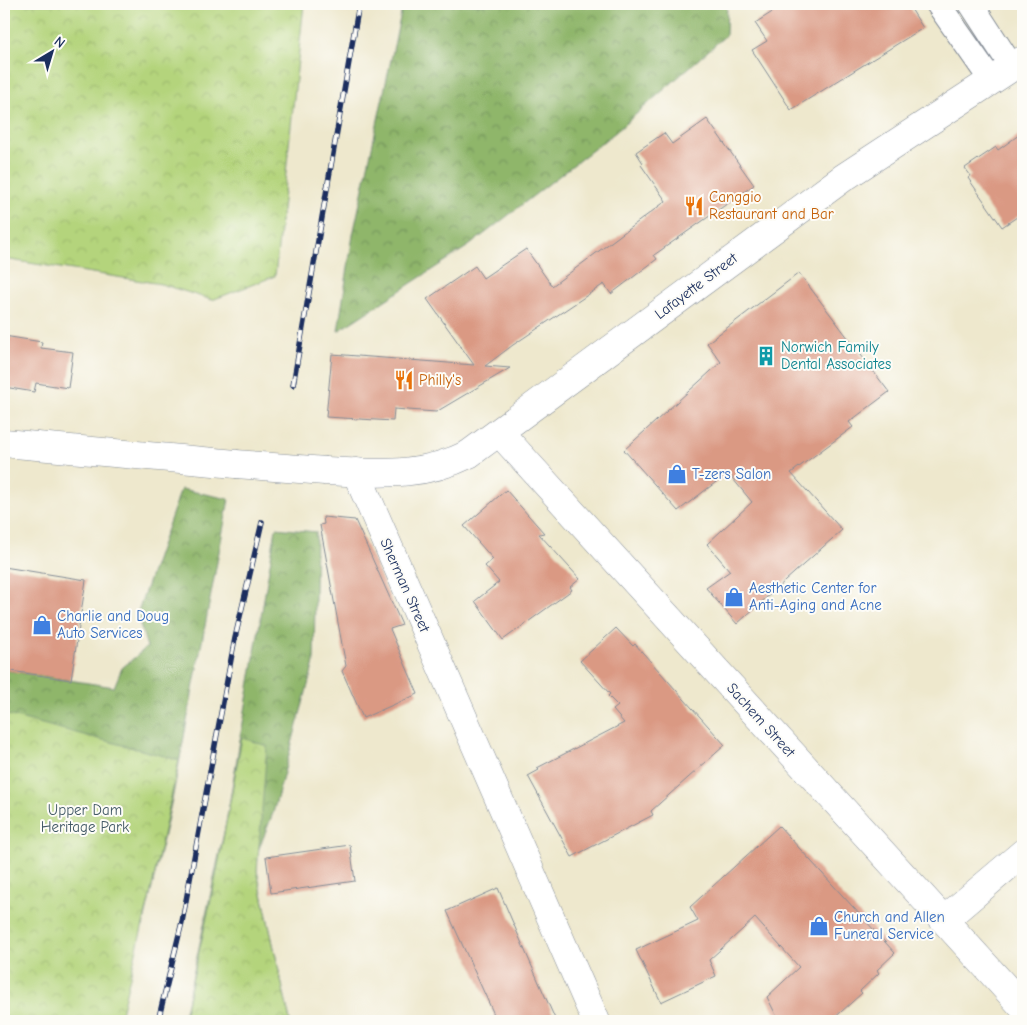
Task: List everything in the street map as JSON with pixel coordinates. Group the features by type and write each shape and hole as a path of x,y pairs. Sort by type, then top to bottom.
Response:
{"street":[{"name":"Lafayette Street","path":"356,472 401,473 436,467 469,454 843,178 1009,69"},
{"name":"Sachem Street","path":"499,432 1023,1007"},
{"path":"4,443 236,464 356,472"},
{"name":"Sherman Street","path":"356,472 596,1021"},
{"path":"944,920 1023,853"}],"lane":[{"path":"938,4 1009,69"},
{"path":"971,4 1009,69"}],"green space":[{"path":"4,4 304,4 275,276 212,300 161,284 4,259"},
{"path":"403,4 727,4 726,35 617,131 470,245 338,331 353,235"},
{"path":"181,489 229,499 173,795 143,927 4,801 4,670 114,687 122,668 147,647 137,614"},
{"path":"276,528 316,532 314,663 273,813 258,851 257,871 290,1021 183,1021 226,823"},
{"name":"Upper Dam Heritage Park","path":"4,714 179,760 150,896 119,1021 4,1021"},
{"path":"242,738 267,746 257,871 290,1021 183,1021 214,887"}],"building":[{"path":"785,4 908,4 923,28 791,110 752,50 767,41 755,23"},
{"path":"707,119 754,185 654,255 657,259 611,294 604,284 513,345 485,366 510,368 436,412 394,409 393,421 326,417 332,354 474,365 427,299 475,266 483,278 526,249 552,286 666,201 641,165 643,163 636,152 664,133 672,144"},
{"path":"1023,132 1023,213 1002,227 968,178 971,176 965,168 996,147 998,150"},
{"path":"799,273 889,392 849,422 853,427 791,473 842,530 737,624 706,588 730,571 707,544 752,502 728,473 678,511 624,450 721,362 707,343"},
{"path":"4,336 42,342 41,348 73,352 68,388 36,383 34,392 4,387"},
{"path":"506,490 544,533 539,534 580,579 570,587 572,590 503,640 475,601 499,582 485,566 493,559 464,526"},
{"path":"323,517 355,520 402,625 390,629 418,694 363,718 342,671 346,666 320,525 324,524"},
{"name":"Charlie and Doug Auto Services","path":"4,567 86,580 71,680 4,670"},
{"path":"616,628 633,646 635,644 725,745 651,811 653,815 572,857 528,776 539,770 537,768 624,723 613,710 618,706 608,696 610,694 580,661"},
{"name":"Church and Allen Funeral Service","path":"779,826 895,953 877,970 879,973 860,991 862,993 831,1021 779,1021 767,997 799,967 755,918 709,960 716,976 661,1002 636,950 698,921 690,907"},
{"path":"350,845 355,881 271,893 266,857"},
{"path":"498,888 556,1021 497,1021 447,911"}],"railway":[{"path":"293,385 359,4"},
{"path":"158,1021 182,922 235,638 262,522"}],"place":[{"name":"Canggio Restaurant and Bar","path":"694,206"},
{"name":"Norwich Family Dental Associates","path":"766,356"},
{"name":"Philly's","path":"404,380"},
{"name":"T-zers Salon","path":"677,474"},
{"name":"Aesthetic Center for Anti-Aging and Acne","path":"734,597"},
{"name":"Charlie and Doug Auto Services","path":"42,625"},
{"name":"Church and Allen Funeral Service","path":"819,926"}]}
